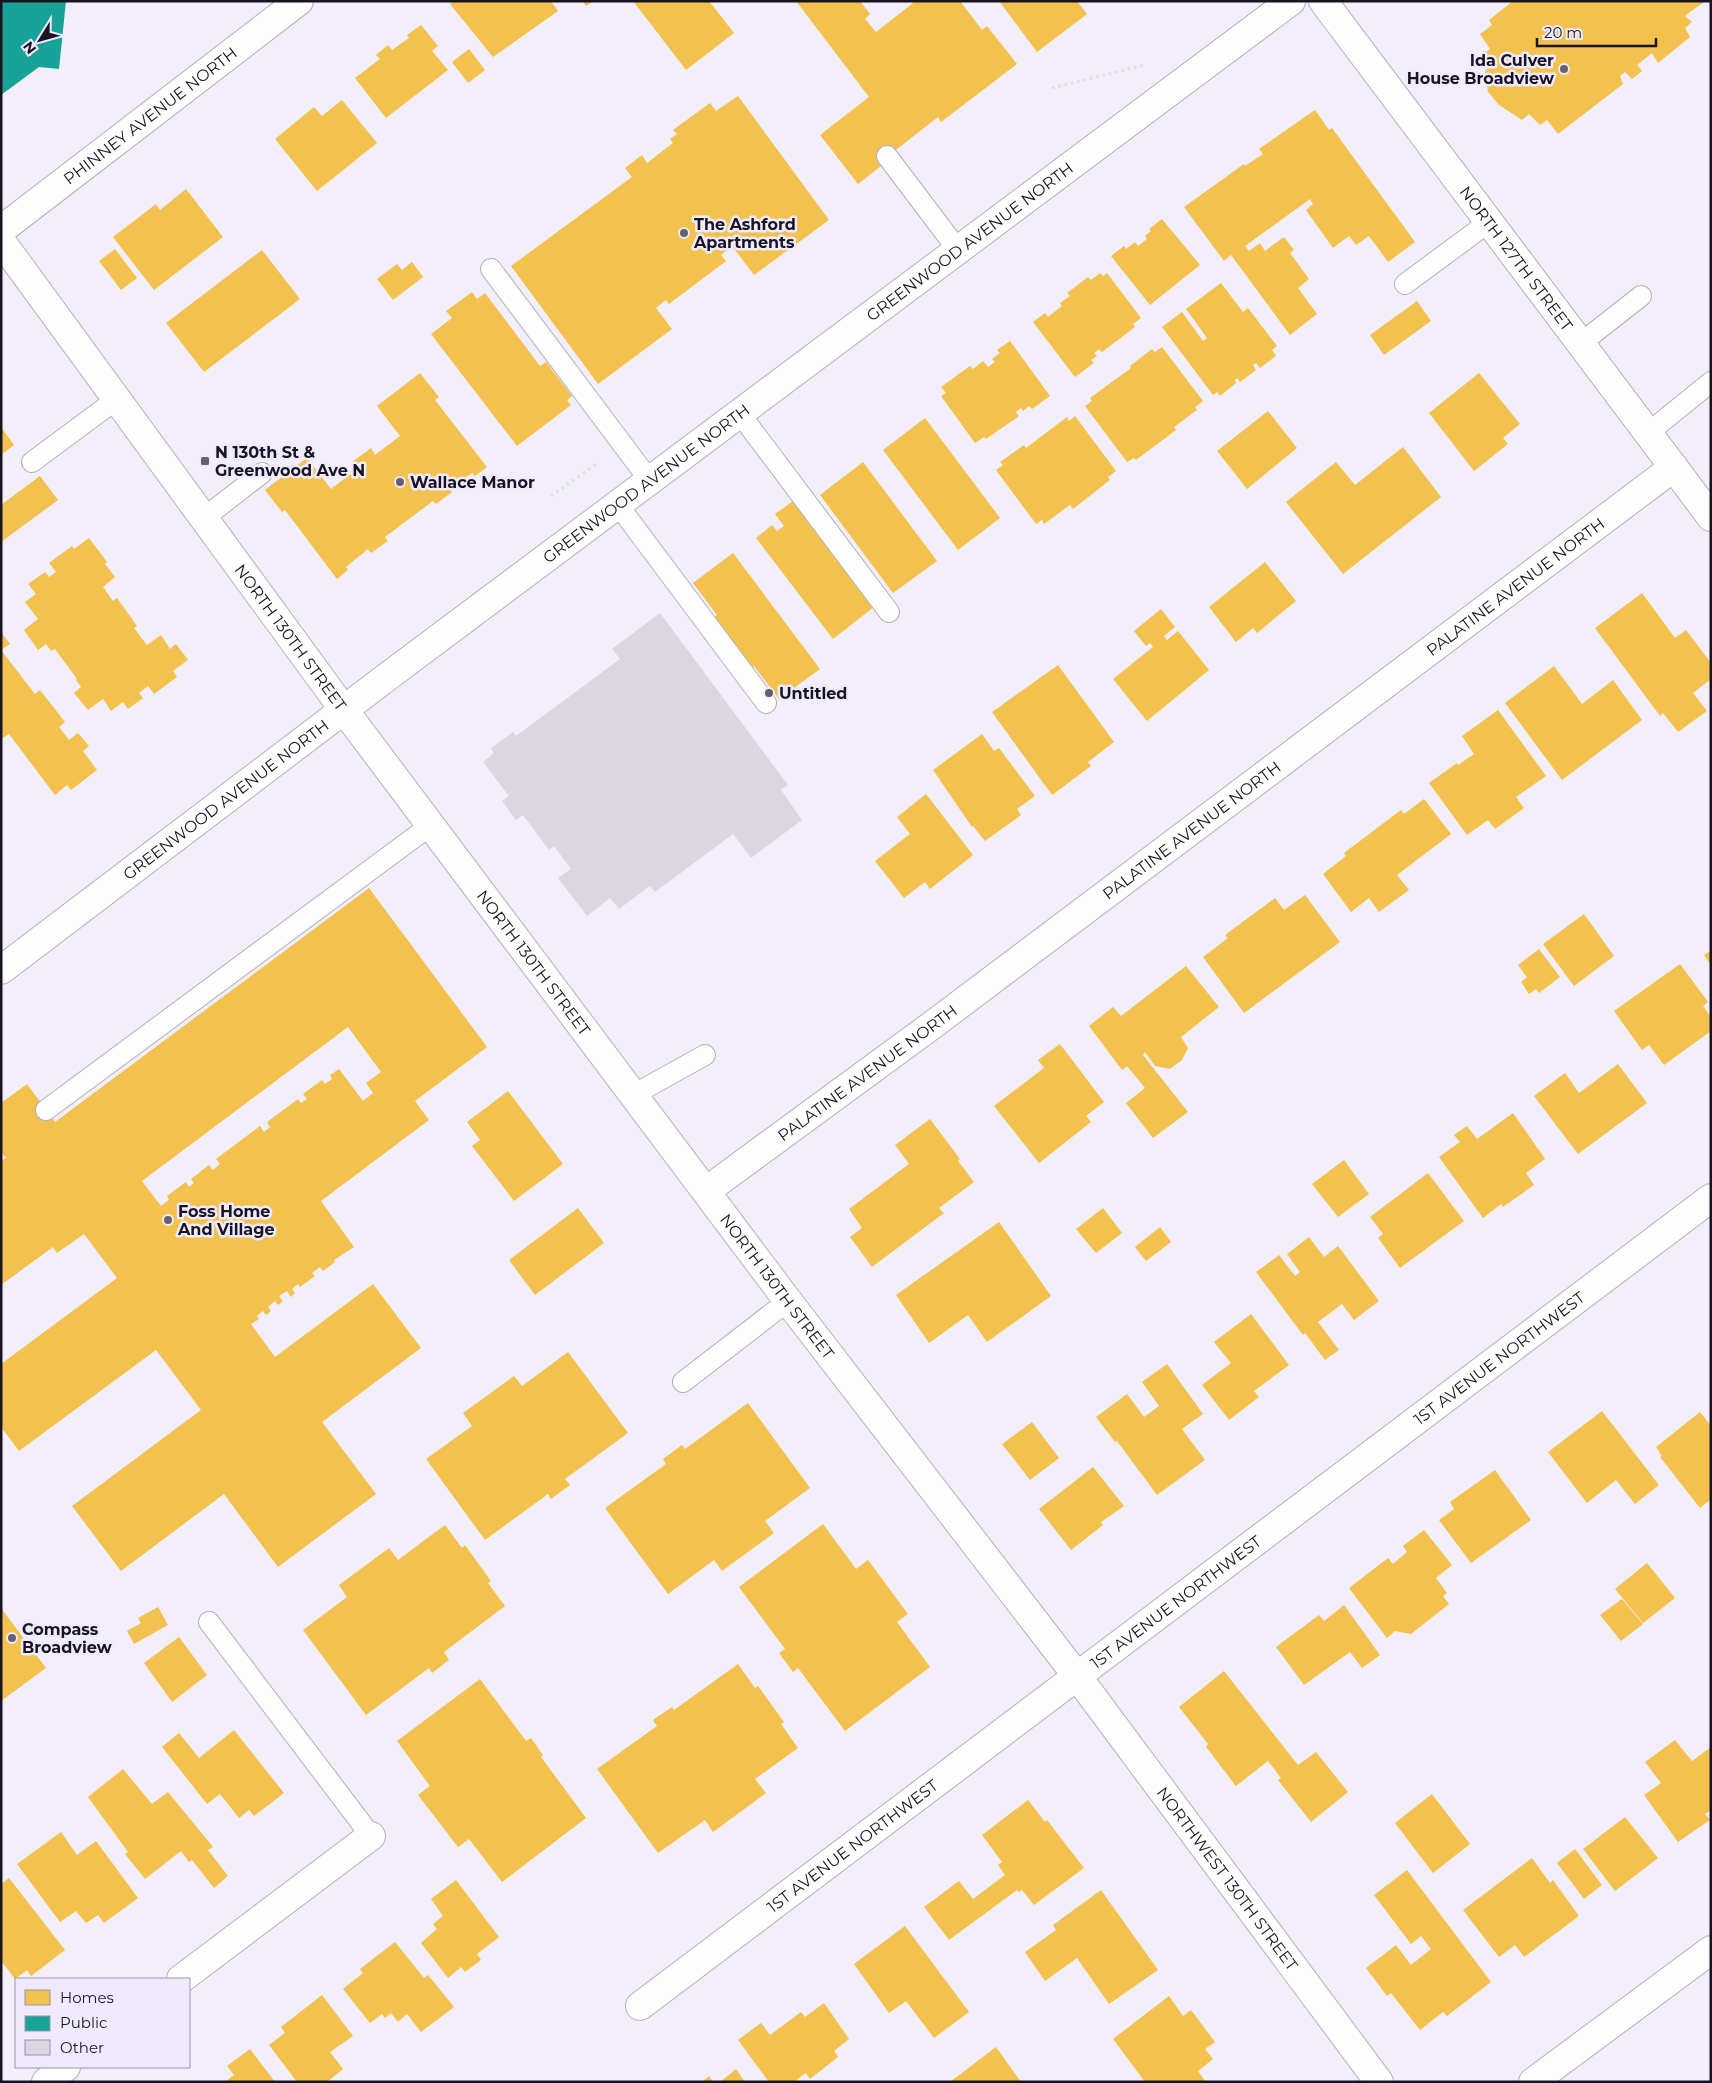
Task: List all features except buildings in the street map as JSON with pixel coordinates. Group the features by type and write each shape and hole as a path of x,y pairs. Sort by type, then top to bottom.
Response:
{"street":[{"name":"PHINNEY AVENUE NORTH","path":"1,230 299,1"},
{"name":"GREENWOOD AVENUE NORTH","path":"1,970 618,504 1291,1"},
{"name":"NORTH 127TH STREET","path":"1323,1 1711,517"},
{"name":"NORTH 130TH STREET","path":"1,241 344,710 788,1301 1077,1676"},
{"name":"PALATINE AVENUE NORTH","path":"706,1191 931,1026 1674,467"},
{"name":"1ST AVENUE NORTHWEST","path":"640,2006 1711,1198"},
{"name":"NORTHWEST 130TH STREET","path":"1077,1676 1379,2082"},
{"path":"183,1978 371,1836"},
{"path":"1533,2082 1711,1950"},
{"path":"46,2082 65,2068"}],"lane":[{"path":"887,156 958,250"},
{"path":"1406,284 1489,222"},
{"path":"491,269 650,481"},
{"path":"1580,343 1641,296"},
{"path":"1648,433 1711,382"},
{"path":"32,462 118,399"},
{"path":"740,414 889,612"},
{"path":"204,518 262,473"},
{"path":"618,504 766,703"},
{"path":"46,1110 431,825"},
{"path":"634,1095 705,1055"},
{"path":"683,1382 788,1301"},
{"path":"209,1622 371,1836"}],"path":[{"path":"1052,88 1143,66 1151,60"},
{"path":"551,496 602,460"}],"place":[{"name":"Ida Culver House Broadview","path":"1564,69"},
{"name":"The Ashford Apartments","path":"684,233"},
{"name":"N 130th St & Greenwood Ave N","path":"205,461"},
{"name":"Wallace Manor","path":"400,482"},
{"name":"Untitled","path":"769,693"},
{"name":"Foss Home And Village","path":"168,1220"},
{"name":"Compass Broadview","path":"12,1638"}]}
